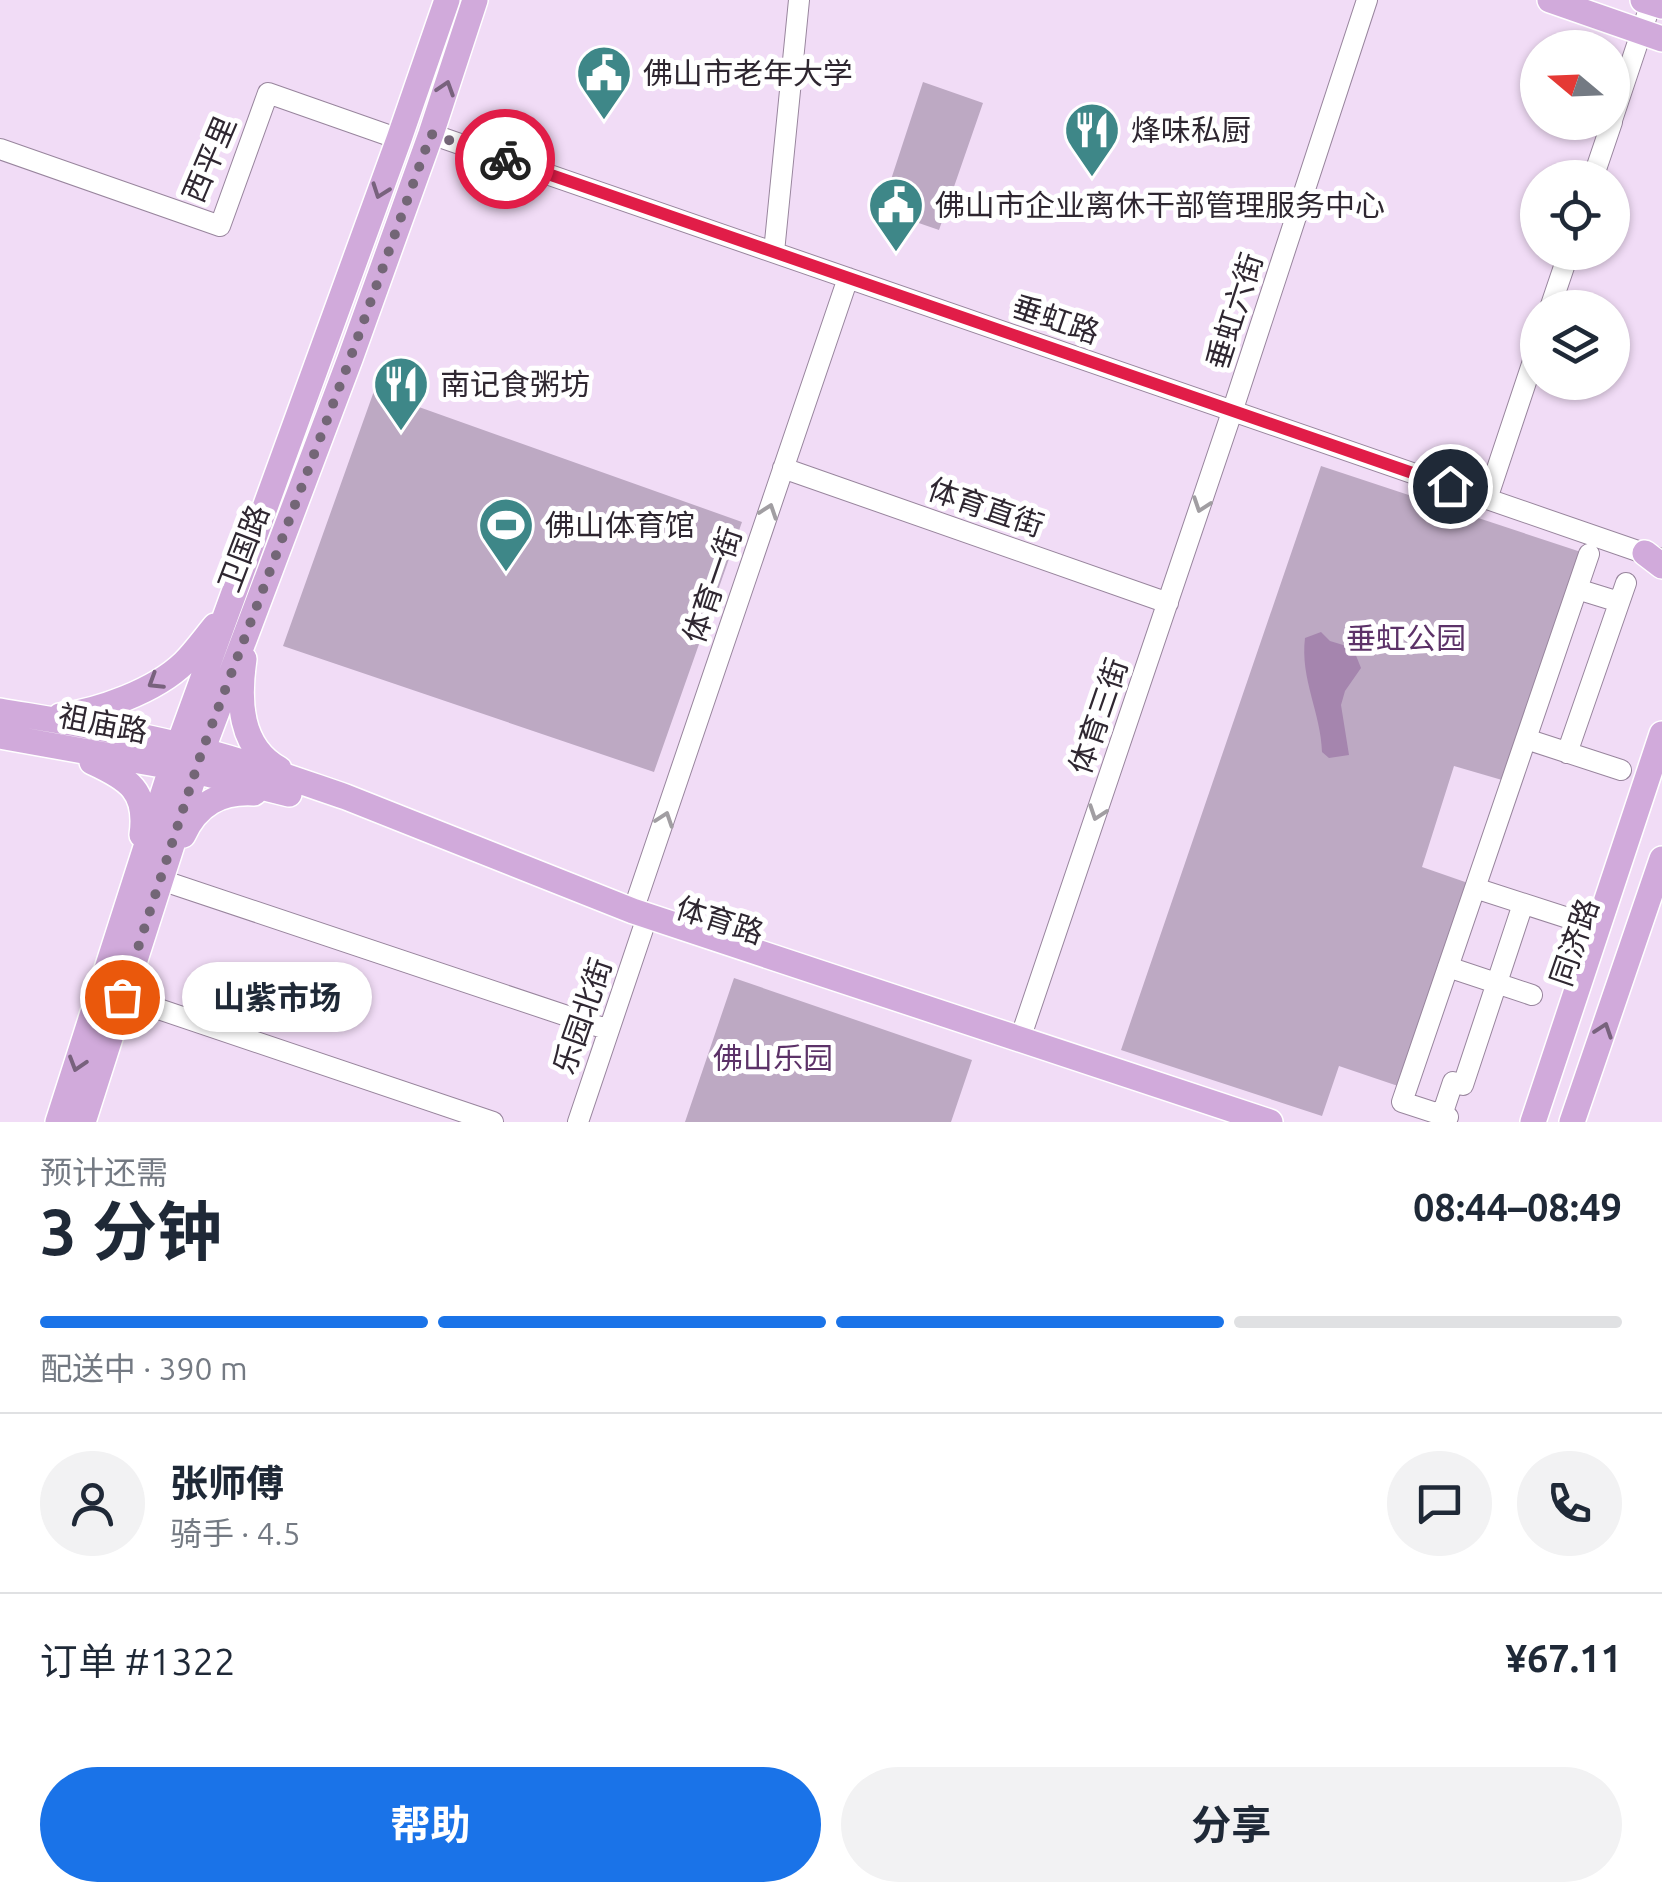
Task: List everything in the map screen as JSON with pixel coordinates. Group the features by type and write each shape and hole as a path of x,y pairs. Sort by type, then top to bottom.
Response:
{"main road":[{"path":"83,1122 122,997 187,758 447,0"},
{"name":"卫国路","path":"237,620 350,359 475,0"},
{"path":"1550,0 1652,36"},
{"path":"43,718 78,714 133,696 182,666 237,620"},
{"path":"237,620 242,719 254,747 303,788"},
{"name":"祖庙路","path":"0,711 103,728 187,758"},
{"path":"1532,1122 1662,734"},
{"name":"祖庙路","path":"0,736 60,748 187,758"},
{"path":"60,748 113,772 136,790 145,813 153,875"},
{"name":"体育路","path":"187,758 303,788 638,920 1228,1122"},
{"name":"同济路","path":"1548,1122 1662,782"},
{"path":"58,1122 153,875 187,825 203,806 220,796 303,788"},
{"name":"同济路","path":"1572,1122 1662,858"},
{"name":"体育路","path":"638,920 1270,1122"}],"street":[{"path":"774,252 798,0"},
{"name":"垂虹六街","path":"1232,412 1367,0"},
{"path":"1630,83 1652,36 1652,2"},
{"name":"西平里","path":"0,149 220,226 268,93 400,139"},
{"name":"垂虹路","path":"431,134 1658,558"},
{"name":"体育一街","path":"638,920 848,278"},
{"path":"1487,499 1520,400"},
{"name":"体育三街","path":"1020,1040 1232,412"},
{"name":"体育直街","path":"784,468 1168,603"},
{"path":"1523,904 1463,1085 1453,1082 1445,1116 1402,1102 1588,554"},
{"path":"1567,753 1622,592 1576,589"},
{"path":"1526,738 1621,770"},
{"path":"153,875 609,1030"},
{"path":"1474,888 1571,920"},
{"name":"乐园北街","path":"578,1122 609,1030 638,920"},
{"path":"1448,967 1532,996"},
{"path":"122,997 493,1122"}],"green space":[{"path":"923,82 983,103 939,230 881,210"},
{"path":"374,391 742,522 654,772 283,646"},
{"name":"垂虹公园","path":"1321,466 1581,552 1502,780 1454,766 1422,867 1468,883 1398,1086 1339,1066 1322,1116 1121,1050"},
{"name":"佛山乐园","path":"734,978 972,1060 951,1122 685,1122"}],"shaded area":[{"path":"1321,632 1330,641 1353,648 1361,668 1345,691 1341,705 1349,755 1329,758 1322,752 1304,653 1305,638"}],"way so far":[{"path":"122,997 202,751 431,134 505,159"}],"place":[{"name":"佛山市老年大学","path":"604,122"},
{"name":"烽味私厨","path":"1092,179"},
{"name":"佛山市企业离休干部管理服务中心","path":"896,254"},
{"name":"南记食粥坊","path":"401,433"},
{"name":"佛山体育馆","path":"506,574"},
{"name":"山紫市场","path":"122,997"}],"route":[{"path":"505,159 1450,486"}]}
